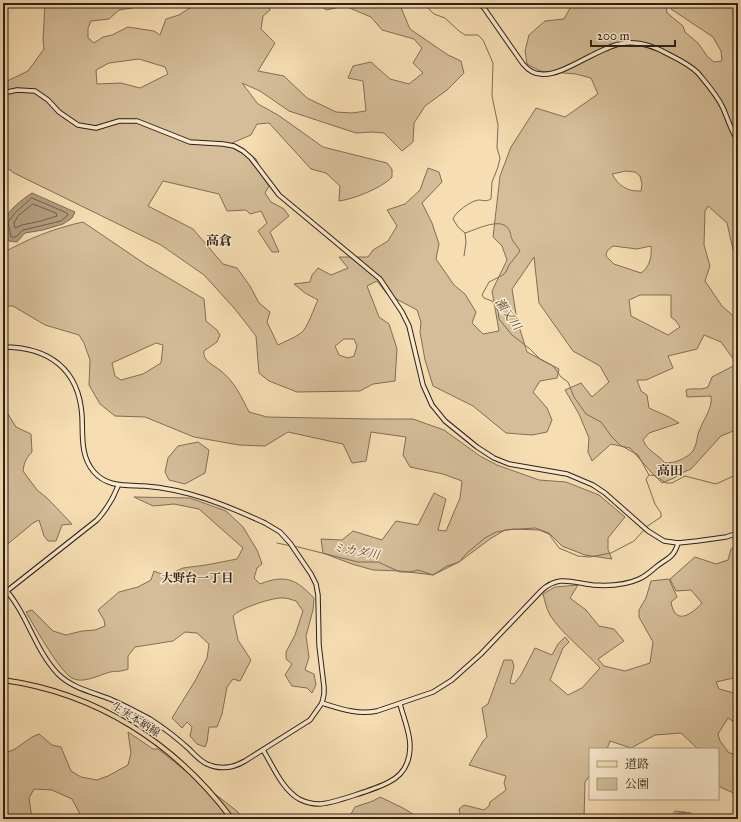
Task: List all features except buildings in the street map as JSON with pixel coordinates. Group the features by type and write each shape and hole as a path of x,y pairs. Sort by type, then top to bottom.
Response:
{"main road":[{"name":"生実本納線","path":"3,680 42,687 78,699 108,712 142,732 188,768 207,788 232,819"}],"street":[{"path":"479,3 523,64 531,72 541,74 558,72 619,44 640,44 658,48 686,63 695,70 714,92 738,141"},
{"path":"3,93 17,90 35,91 48,100 59,112 78,125 96,128 119,121 137,121 190,142 223,144 234,146 243,151 251,158 279,196 380,279 392,295 409,326 427,396 438,414 477,447 494,458 509,464 567,474 593,485 605,493 653,535 664,541 678,543 719,538 738,533"},
{"path":"3,347 20,347 34,350 57,362 66,372 75,386 79,398 84,450 87,461 97,475 118,486 160,488 202,496 265,523 285,537 312,574 318,590 319,645 324,687 322,703 310,720 241,763 221,768 208,764 152,720 124,705 68,682 60,676 49,663 14,601 3,587"},
{"path":"7,591 97,520 114,498 118,486"},
{"path":"322,703 347,710 369,713 433,692 452,680 481,654 541,590 549,584 557,581 569,581 602,585 637,580 646,576 672,556 678,543"},
{"path":"264,750 284,785 300,799 320,804 329,803 362,792 389,782 399,775 407,764 411,752 410,740 400,704"}],"green space":[{"path":"45,3 153,3 119,10 109,19 91,21 88,28 88,38 94,43 103,37 112,35 128,27 154,31 160,35 166,19 179,15 197,3 269,3 270,10 263,16 261,29 275,43 258,71 284,76 307,98 336,112 352,113 366,111 363,81 348,78 353,66 371,62 390,79 409,84 423,73 413,63 422,48 414,39 382,30 371,17 345,6 326,10 318,3 399,3 410,29 448,55 461,61 464,73 447,90 425,106 414,123 413,142 402,151 384,133 356,133 289,111 260,91 242,83 258,104 278,115 323,147 387,163 392,169 392,177 382,185 360,195 339,201 340,186 326,173 311,169 269,123 257,124 251,135 232,143 256,159 269,186 265,193 271,202 284,209 289,216 270,232 279,252 272,252 258,231 267,223 261,211 250,214 246,210 227,211 219,194 163,181 148,206 193,229 223,264 237,268 250,286 259,303 270,312 267,322 278,345 303,331 318,300 305,293 294,284 310,282 312,275 318,268 331,275 348,268 339,257 368,257 373,250 388,241 397,226 387,210 405,204 420,190 428,168 439,172 442,182 422,203 432,223 439,244 436,259 454,285 465,294 476,312 472,323 483,334 499,331 492,291 507,260 502,246 493,237 500,176 511,147 536,108 565,117 598,94 591,78 576,74 540,71 527,64 525,51 529,35 545,21 564,19 573,3 666,3 667,13 683,26 685,32 698,43 707,56 714,62 722,61 721,51 713,37 671,9 672,3 738,3 738,272 727,223 708,206 705,211 704,245 710,266 705,281 722,306 738,320 738,429 721,436 691,469 662,483 630,448 611,444 592,461 588,452 589,438 579,414 565,390 581,383 592,397 609,382 600,366 573,351 539,303 534,257 512,289 517,320 527,352 559,369 557,378 540,381 533,392 547,408 552,420 547,432 532,435 506,433 473,406 433,386 425,360 420,332 421,322 417,310 387,294 377,281 367,286 379,317 389,324 397,349 395,381 373,384 360,391 297,392 269,381 259,373 256,336 235,309 204,275 161,245 14,173 3,165 3,83 28,71 44,49","holes":["139,59 165,67 168,74 140,88 121,83 97,84 96,70 109,63","626,171 635,172 640,176 642,184 641,191 627,189 614,178 612,174","613,246 637,249 651,246 650,261 641,273 614,264 606,256 607,251","640,295 671,295 671,317 680,327 668,335 631,316 629,300","704,335 721,342 737,364 712,377 708,387 686,390 687,397 711,396 710,406 698,434 693,451 680,460 665,463 647,447 643,440 649,433 679,423 649,408 647,395 641,391 637,380 646,380 673,368 668,356 697,349","344,339 354,339 357,346 354,356 348,358 339,355 335,346"]},
{"path":"83,222 145,264 204,299 206,321 217,330 220,335 217,342 204,351 205,358 226,375 237,390 249,412 267,417 413,419 444,430 480,456 497,465 539,480 566,482 599,495 625,517 608,538 608,550 612,559 585,555 562,546 549,533 535,528 505,530 459,562 433,575 401,571 373,570 323,553 321,539 342,540 353,531 382,540 396,521 418,525 434,493 446,499 438,530 446,531 460,498 462,481 443,474 410,467 403,455 406,437 371,432 366,461 352,463 343,444 288,432 265,446 239,445 194,437 145,417 115,416 100,404 89,385 90,360 84,343 79,335 45,325 13,306 3,306 3,253 42,234","holes":["156,343 163,345 161,363 143,374 121,380 115,376 112,363"]},
{"path":"3,406 16,427 31,434 32,452 28,456 23,471 37,490 47,498 72,524 62,525 56,541 48,541 44,536 39,520 33,523 3,548"},
{"path":"198,442 209,450 205,473 185,484 169,480 165,472 168,458 178,446"},
{"path":"134,497 190,498 226,511 243,527 257,550 262,564 257,568 254,578 260,584 276,579 290,580 301,586 314,598 313,610 306,636 309,657 305,670 314,674 316,685 312,693 307,688 292,686 285,675 292,664 286,659 286,652 295,635 303,611 296,601 286,598 272,599 257,604 242,610 233,616 238,640 251,660 240,681 233,679 227,687 222,714 217,727 209,727 205,747 197,744 190,736 192,727 187,722 182,728 172,718 195,681 207,658 209,644 197,633 185,632 173,641 135,647 128,656 128,669 125,670 110,672 85,680 76,680 67,674 48,648 26,612 32,610 53,631 66,635 82,631 95,630 105,626 104,620 98,610 119,592 138,587 151,580 154,571 166,576 183,568 237,559 243,548 199,509 174,504 153,506"},
{"path":"738,546 738,677 716,682 719,689 738,694 738,725 728,718 718,734 720,741 729,753 735,754 738,752 738,795 719,786 719,748 697,748 681,733 655,735 631,748 610,741 607,748 589,748 589,776 585,782 584,819 461,819 459,809 464,805 484,810 489,806 490,802 506,790 504,783 506,776 469,765 483,741 487,737 482,708 488,704 504,660 512,660 514,666 510,683 514,684 521,675 535,648 552,655 558,644 565,637 569,642 563,648 550,680 568,695 582,688 600,668 555,622 550,615 543,594 555,587 578,585 570,598 586,610 599,626 614,629 624,641 598,659 604,666 625,671 650,663 653,642 639,617 639,610 646,598 651,581 669,579 677,597 671,602 673,609 676,614 684,616 693,611 702,603 691,590 676,591 670,579 695,557 716,564 728,560 731,549"},
{"path":"128,732 153,749 158,749 238,812 243,819 79,819 81,816 72,799 52,790 34,789 29,798 32,819 3,818 3,754 15,749 39,734 52,745 61,747 71,771 81,777 97,780 128,765 131,753"},
{"path":"380,797 421,819 348,819 355,807"},
{"path":"675,811 691,813 693,819 670,819"}],"water":[{"path":"32,193 75,212 72,218 63,224 43,230 25,233 17,242 9,241 4,222 6,216 16,205"}],"waterway":[{"name":"瀬又川","path":"423,3 434,14 445,18 465,35 478,35 483,40 493,63 492,96 498,125 497,148 500,158 492,182 491,199 486,201 478,200 471,202 460,210 453,219 458,227 465,233 492,224 503,225 507,227 513,241 520,251 509,265 506,272 489,282 482,295 484,298 492,301 498,311 499,319 512,335 540,359 553,366 561,377 568,382 574,397 586,414 601,422 620,445 638,455 649,475"},
{"path":"464,256 466,242 465,233"},
{"name":"瀬又川","path":"650,475 656,476 666,483 672,483 685,476 716,484 738,474"},
{"name":"ミカダ川","path":"646,527 661,517 661,513 655,504 646,479 649,475"},
{"name":"ミカダ川","path":"294,546 358,562 378,562 400,572 418,570 433,575 447,566 459,562 468,552 485,538 496,532 513,529 539,530 549,534 559,548 578,556 590,557 611,553 634,541 644,530"},
{"name":"ミカダ川","path":"277,543 291,546"},
{"path":"670,819 676,814 685,812 689,819"}],"district":[{"name":"高倉","path":"219,240"},
{"name":"高田","path":"670,470"},
{"name":"大野台一丁目","path":"197,578"}]}
